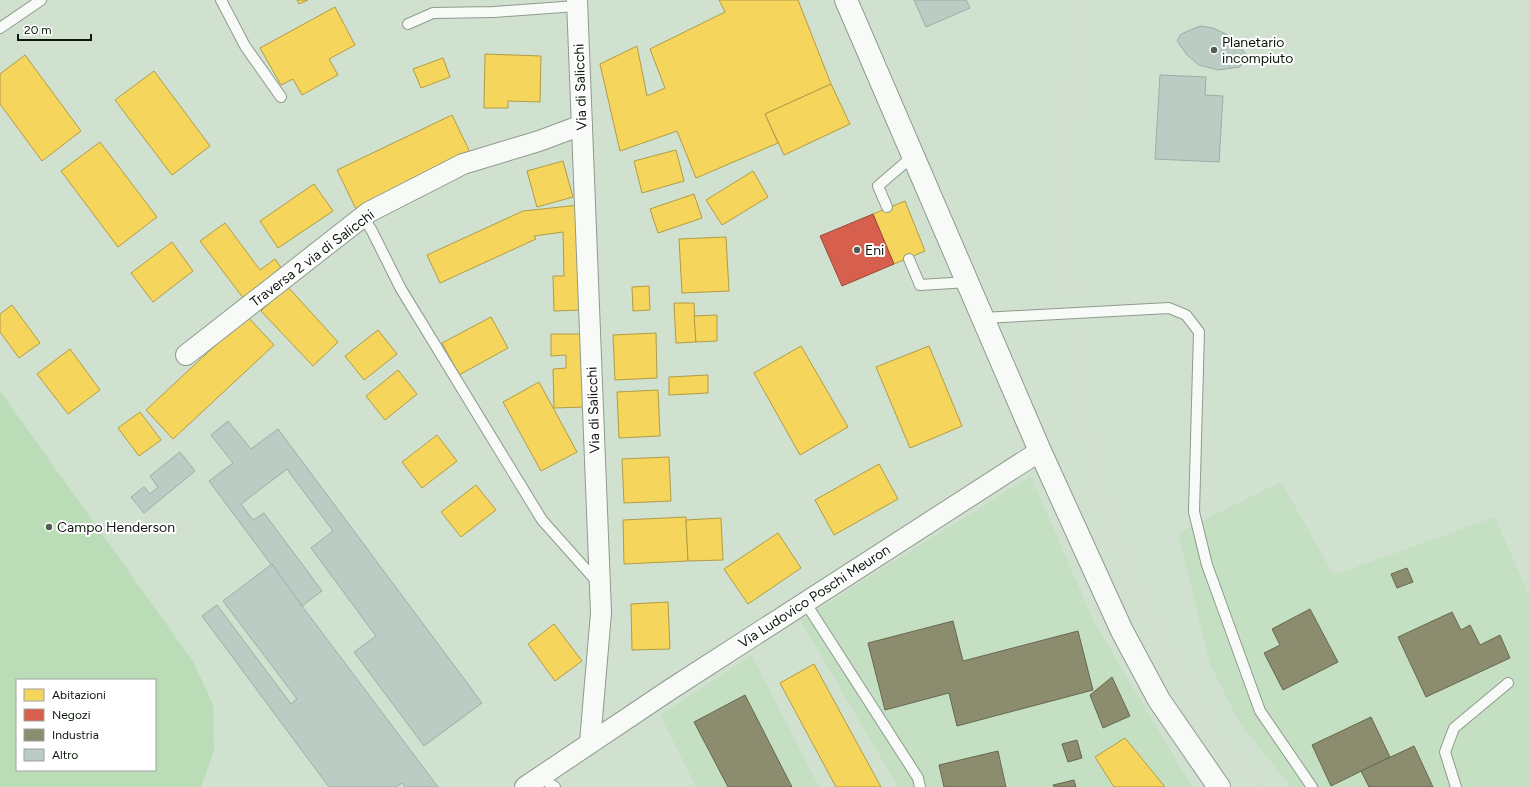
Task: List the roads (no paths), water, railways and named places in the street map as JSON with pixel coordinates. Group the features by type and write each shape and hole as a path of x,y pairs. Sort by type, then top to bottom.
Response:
{"main road":[{"path":"846,0 1040,451 1135,657 1159,700 1219,787"}],"street":[{"name":"Via di Salicchi","path":"577,3 601,613 590,742"},
{"name":"Traversa 2 via di Salicchi","path":"186,355 369,212 463,164 539,141 582,125"},
{"name":"Via Ludovico Poschi Meuron","path":"590,742 1040,451"},
{"path":"540,784 590,742"}],"lane":[{"path":"0,28 41,0"},
{"path":"221,0 245,46 281,98"},
{"path":"408,24 433,13 494,12 577,3"},
{"path":"887,207 878,186 913,156"},
{"path":"363,217 372,231 401,289 542,520 600,586"},
{"path":"909,259 920,285 968,282"},
{"path":"983,318 1169,308 1186,315 1199,332 1194,512 1208,565 1260,711 1312,787"},
{"path":"805,602 918,778 920,787"},
{"path":"1456,787 1445,752 1454,728 1508,683"}],"place":[{"name":"Planetario incompiuto","path":"1214,50"},
{"name":"Eni","path":"857,250"},
{"name":"Campo Henderson","path":"49,527"}]}
